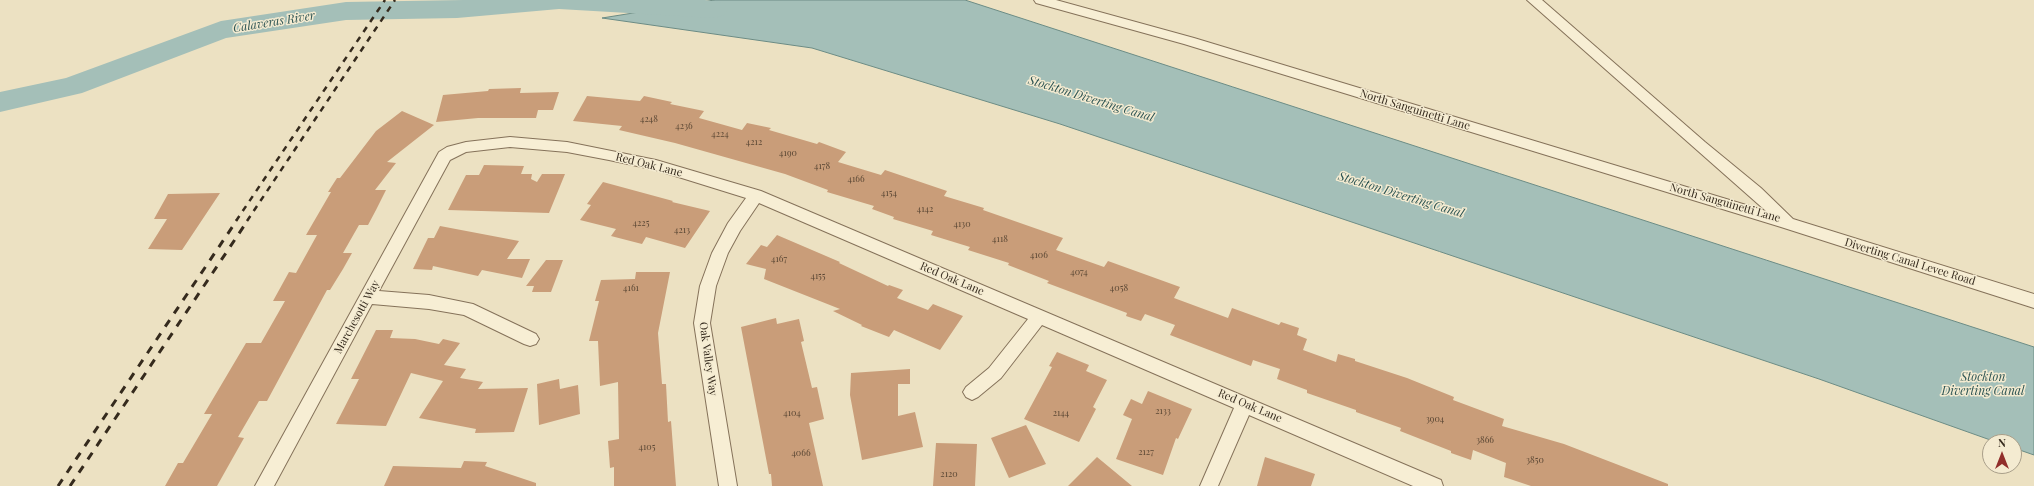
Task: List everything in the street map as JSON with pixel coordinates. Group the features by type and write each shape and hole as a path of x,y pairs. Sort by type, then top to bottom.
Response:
{"street":[{"name":"North Sanguinetti Lane","path":"1041,0 1189,41 1786,222"},
{"path":"1534,0 1700,146 1756,192 1786,222"},
{"name":"Red Oak Lane","path":"452,151 466,147 510,142 567,147 656,165 756,195 1434,486"},
{"name":"Marchesotti Way","path":"264,486 439,164 444,156 452,151"},
{"name":"Oak Valley Way","path":"728,486 702,323 708,286 720,253 734,227 756,195"},
{"name":"Diverting Canal Levee Road","path":"1786,222 2034,301"},
{"path":"368,297 429,302 467,309 530,339"},
{"path":"972,392 995,373 1040,316"},
{"path":"1210,486 1245,404"}],"water":[{"name":"Stockton Diverting Canal","path":"714,0 965,0 2034,347 2034,455 2022,451 2022,434 1982,434 1982,437 1819,379 1060,124 812,48 602,18"}],"building":[{"path":"521,88 520,93 559,92 553,110 538,110 536,118 478,118 436,122 443,95 488,91 489,89"},
{"path":"587,96 640,101 644,96 672,102 670,104 704,111 699,118 742,130 747,123 771,128 769,130 817,144 819,142 846,152 838,162 881,175 885,170 947,191 944,196 984,208 983,210 1063,238 1056,250 1104,267 1108,261 1180,287 1174,298 1228,318 1232,308 1279,325 1281,322 1299,328 1297,335 1307,339 1303,350 1336,362 1338,354 1407,378 1454,397 1453,400 1504,419 1502,426 1564,444 1668,484 1668,486 1531,486 1504,477 1506,463 1473,450 1471,460 1451,453 1451,451 1400,431 1401,428 1307,393 1307,390 1277,379 1280,369 1253,360 1251,366 1170,335 1175,325 1145,314 1141,321 1126,316 1127,313 1047,283 1049,281 1008,265 1009,263 968,250 970,247 931,235 933,231 893,219 894,217 872,209 874,206 827,192 828,190 785,174 675,143 619,130 622,126 573,121"},
{"path":"402,111 434,125 387,162 396,163 375,190 386,190 376,210 368,225 359,225 343,253 352,253 330,290 327,290 267,401 259,401 238,437 244,438 217,486 165,486 178,463 183,463 212,414 204,414 246,343 261,343 285,301 273,301 289,272 296,273 317,235 306,235 331,192 328,192 337,178 340,178 376,131"},
{"path":"484,165 524,166 521,174 532,174 531,179 537,182 542,174 565,174 549,213 448,210 466,175 479,175"},
{"path":"603,182 673,201 672,202 710,211 685,248 646,237 642,244 611,236 616,229 580,220 591,205 587,204"},
{"path":"220,193 182,250 148,249 167,219 154,219 168,194"},
{"path":"440,226 519,241 507,259 530,259 522,278 482,270 478,276 433,266 432,270 413,269 428,238 434,238"},
{"path":"777,235 840,262 839,263 888,286 889,285 903,290 897,298 928,310 933,304 963,316 940,350 894,330 889,337 861,326 862,325 833,311 840,309 764,279 766,269 746,264 761,245 767,247"},
{"path":"546,260 563,260 551,292 532,292 534,286 526,286"},
{"path":"636,272 670,272 658,333 662,384 666,384 668,422 671,421 676,486 614,486 614,467 610,468 608,441 619,439 618,382 600,386 598,341 589,341 599,301 595,301 601,280 635,279"},
{"path":"776,318 777,324 799,319 804,341 801,342 812,388 817,387 824,419 809,423 823,486 772,486 771,474 769,474 741,327"},
{"path":"376,330 393,330 390,338 415,339 439,344 443,339 460,343 444,365 466,369 460,378 483,382 478,389 528,388 514,432 475,433 476,429 419,418 443,381 411,373 386,426 336,424 359,379 351,379"},
{"path":"1057,352 1089,365 1086,371 1107,380 1093,407 1096,409 1079,442 1024,419 1052,367 1049,366"},
{"path":"910,369 910,384 898,384 898,416 915,412 923,447 862,460 850,395 851,373"},
{"path":"559,379 560,389 578,385 580,414 539,425 537,384"},
{"path":"1148,391 1192,409 1178,439 1176,438 1163,475 1116,459 1132,419 1123,415 1131,399 1142,404"},
{"path":"1026,425 1046,464 1009,478 991,438"},
{"path":"936,443 977,444 975,486 933,486"},
{"path":"1097,457 1132,486 1068,486"},
{"path":"1265,457 1315,474 1311,486 1257,486"},
{"path":"464,461 487,462 485,466 536,483 536,486 384,486 393,466 461,468"}],"waterway":[{"name":"Calaveras River","path":"0,102 72,86 221,30 346,11 457,9 559,1 714,9"}],"railway":[{"path":"236,221 385,0"},
{"path":"247,221 395,0"},
{"path":"58,486 237,220"},
{"path":"70,486 248,220"}]}
